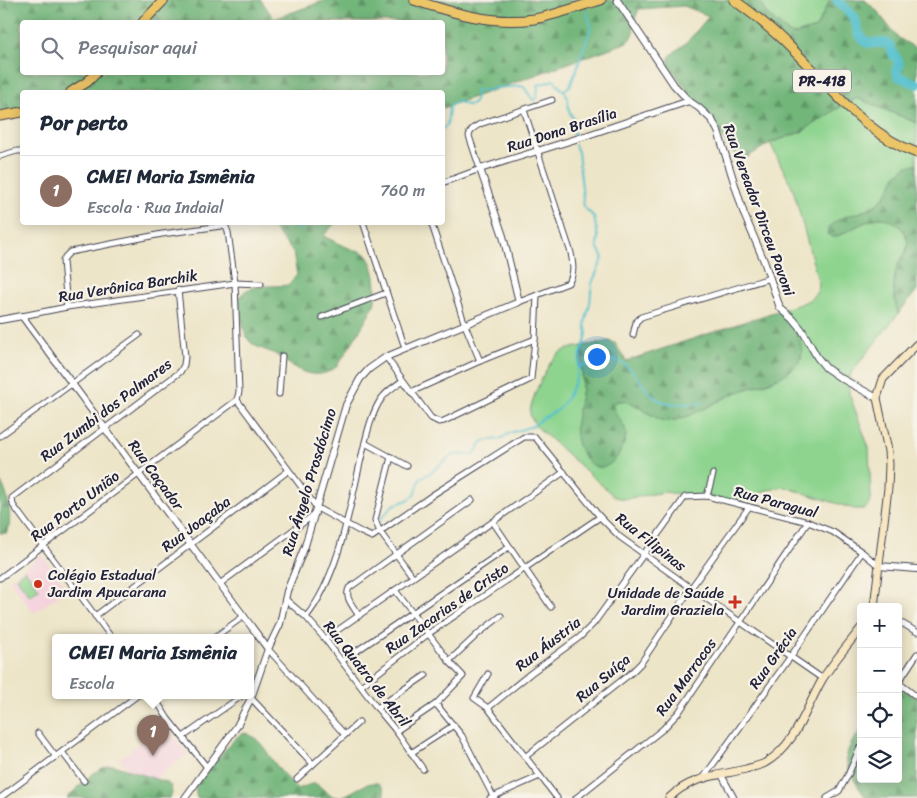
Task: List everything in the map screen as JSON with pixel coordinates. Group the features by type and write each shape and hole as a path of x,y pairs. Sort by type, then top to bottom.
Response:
{"highway":[{"path":"144,20 164,0"},
{"path":"414,0 458,13 487,19 514,21 536,18 601,0"},
{"name":"PR-418","path":"738,1 770,27 864,123 893,142 917,153"},
{"path":"74,90 88,82 94,75"},
{"path":"0,116 20,112"}],"main road":[{"path":"874,603 889,465 877,398 883,379 917,344"},
{"path":"669,798 688,784 704,777 763,764 779,754 797,731 823,679 857,633"}],"street":[{"name":"Rua Vereador Dirceu Pavoni","path":"617,0 674,85 689,101 712,120 718,131 744,214 780,308 802,330 817,357 826,368 877,398"},
{"path":"519,302 503,236 469,136 470,132 480,124 552,100"},
{"name":"Rua Dona Brasília","path":"445,182 689,101"},
{"path":"524,110 537,151"},
{"path":"0,156 20,151"},
{"name":"Rua Ângelo Prosdócimo","path":"254,683 280,624 291,578 305,546 346,404 360,379 369,369 386,357 519,302 562,287 568,283 573,274 571,253 537,151"},
{"path":"364,225 405,348"},
{"path":"432,225 465,324 480,361"},
{"path":"67,307 64,274 65,257 70,252 162,234 221,226 226,228 234,282 239,392 237,400 316,511 372,537 380,532"},
{"path":"633,335 636,322 641,317 770,278"},
{"name":"Rua Verônica Barchik","path":"0,320 67,307 234,282 261,284"},
{"name":"Rua Zumbi dos Palmares","path":"43,546 13,506 12,502 15,495 180,372 184,365 185,357 178,290"},
{"path":"322,316 386,293"},
{"path":"386,357 402,381 434,421 444,421 528,382 532,375 537,295"},
{"name":"Rua Caçador","path":"22,316 73,382 268,649"},
{"path":"0,436 139,335"},
{"path":"411,392 535,339"},
{"path":"279,394 282,356"},
{"path":"306,617 315,605 332,568 346,524 365,443 376,408 381,399 402,381"},
{"name":"Rua Porto União","path":"0,578 237,400"},
{"name":"Rua Filipinas","path":"380,532 434,494 524,437 535,437 600,518 620,537 690,588 823,679"},
{"path":"365,443 407,466"},
{"path":"391,457 375,520 380,532 413,577"},
{"name":"Rua Joaçaba","path":"95,616 288,471"},
{"path":"325,639 564,472"},
{"path":"707,496 713,474"},
{"name":"Rua Paragual","path":"685,496 707,496 808,522 832,532 879,566"},
{"name":"Rua Áustria","path":"488,708 580,637 594,623 685,496"},
{"path":"359,616 347,597 349,588 472,500"},
{"name":"Rua Suíça","path":"525,757 641,663 690,588 749,507"},
{"path":"221,583 316,511"},
{"name":"Rua Zacarias de Cristo","path":"361,686 428,634 600,518"},
{"path":"493,522 551,607"},
{"name":"Rua Marrocos","path":"576,798 664,729 679,712 808,522"},
{"path":"43,546 109,634"},
{"path":"342,661 509,547"},
{"name":"Rua Grécia","path":"704,777 791,656 862,552"},
{"path":"879,566 917,569"},
{"path":"395,590 449,661 463,676 436,704 396,730"},
{"name":"Rua Quatro de Abril","path":"285,599 306,617 325,639 396,730 423,769"},
{"path":"219,634 244,616"},
{"path":"449,661 479,633 501,616"},
{"path":"902,623 917,632"},
{"path":"268,649 345,735"},
{"path":"902,677 917,654"},
{"path":"488,674 474,698 488,708 557,798"},
{"path":"377,708 426,675"},
{"path":"902,686 917,697"},
{"path":"0,798 133,699"},
{"path":"156,699 168,719 206,766"},
{"path":"183,737 237,699"},
{"name":"Rua Ângelo Prosdócimo","path":"185,798 206,766 237,726 250,699"},
{"path":"251,699 313,764"},
{"path":"436,704 462,736 492,797 540,776"},
{"path":"297,779 359,722"},
{"path":"412,753 454,725"},
{"path":"38,733 56,757"},
{"path":"62,752 84,781"},
{"path":"828,798 840,791 857,754"},
{"path":"721,774 734,798"}],"shaded area":[{"name":"Colégio Estadual Jardim Apucarana","path":"42,555 67,589 34,613 9,580"},
{"path":"163,725 188,754 144,787 119,759"}],"green space":[{"path":"0,0 261,0 274,19 326,0 375,0 395,3 398,0 759,0 767,15 792,35 816,28 830,0 865,0 877,11 897,37 917,49 917,123 857,98 801,132 770,143 746,158 737,158 669,65 669,58 672,54 688,41 709,16 684,6 639,9 633,23 634,34 625,43 445,107 445,90 20,90 20,110 0,112"},
{"path":"759,0 830,0 816,28 792,35 767,15"},
{"path":"857,98 917,123 917,164 897,174 887,193 878,203 861,212 835,237 867,221 883,218 893,221 902,228 908,243 907,249 898,264 895,276 898,314 851,373 849,381 849,393 869,448 871,498 869,505 865,509 854,509 785,487 768,490 744,501 664,492 624,499 615,497 538,428 532,420 530,409 532,401 552,360 568,349 582,346 582,388 577,418 598,468 610,464 625,428 614,412 612,405 618,401 631,403 661,420 676,420 738,392 780,376 802,349 789,322 780,310 798,305 814,296 819,285 793,189 770,143 801,132"},
{"path":"917,164 917,290 898,314 895,303 894,282 898,265 906,251 907,245 907,238 901,227 890,220 878,218 867,221 835,237 827,234 828,228 839,219 865,211 877,204 903,169"},
{"path":"265,225 333,225 323,236 365,254 372,265 376,286 374,305 339,363 328,372 313,374 301,371 275,354 254,345 246,334 239,300 242,294 255,287 288,285 297,275 293,252 273,228"},
{"path":"780,310 796,332 801,345 801,358 791,370 773,380 738,392 676,420 661,420 631,403 618,401 612,405 626,432 619,454 613,462 601,467 595,466 584,457 577,442 575,429 582,389 582,346 609,341 615,343 626,361"},
{"path":"0,482 9,506 10,522 7,533 0,533"},
{"path":"25,570 39,589 30,596 16,577"},
{"path":"902,689 917,698 917,798 866,798 854,780 847,765 848,749 857,736 857,783 902,783"},
{"path":"245,733 251,735 263,746 281,771 298,789 314,783 334,797 337,797 372,783 378,784 383,788 385,798 197,798 196,786 198,783 235,739"},
{"path":"113,765 165,782 171,786 172,793 170,798 67,798 94,773"}],"waterway":[{"path":"837,0 854,17 859,34 867,43 885,43 890,46 898,60 899,66 896,70 898,76 917,84"},
{"path":"564,90 570,86 591,27 587,12"},
{"path":"445,127 447,125 449,107 457,101 466,105 474,103 476,90 486,91 495,88 520,86 524,87 533,100 537,98 538,85 554,80 564,90 568,99 569,111 574,120 573,139"},
{"path":"379,521 393,505 408,500 415,495 420,479 453,455 474,454 483,441 500,439 510,433 533,426 558,410 567,398 577,377 579,358 587,333 585,324 592,283 603,258 597,246 598,237 594,217 584,207 578,152 575,145"},
{"path":"298,229 306,225"},
{"path":"579,366 612,360 616,361 630,368 649,392 661,401 676,404 703,403"}],"place":[{"name":"Colégio Estadual Jardim Apucarana","path":"38,584"},
{"name":"Unidade de Saúde Jardim Graziela","path":"735,602"},
{"name":"CMEI Maria Ismênia","path":"153,756"}]}
